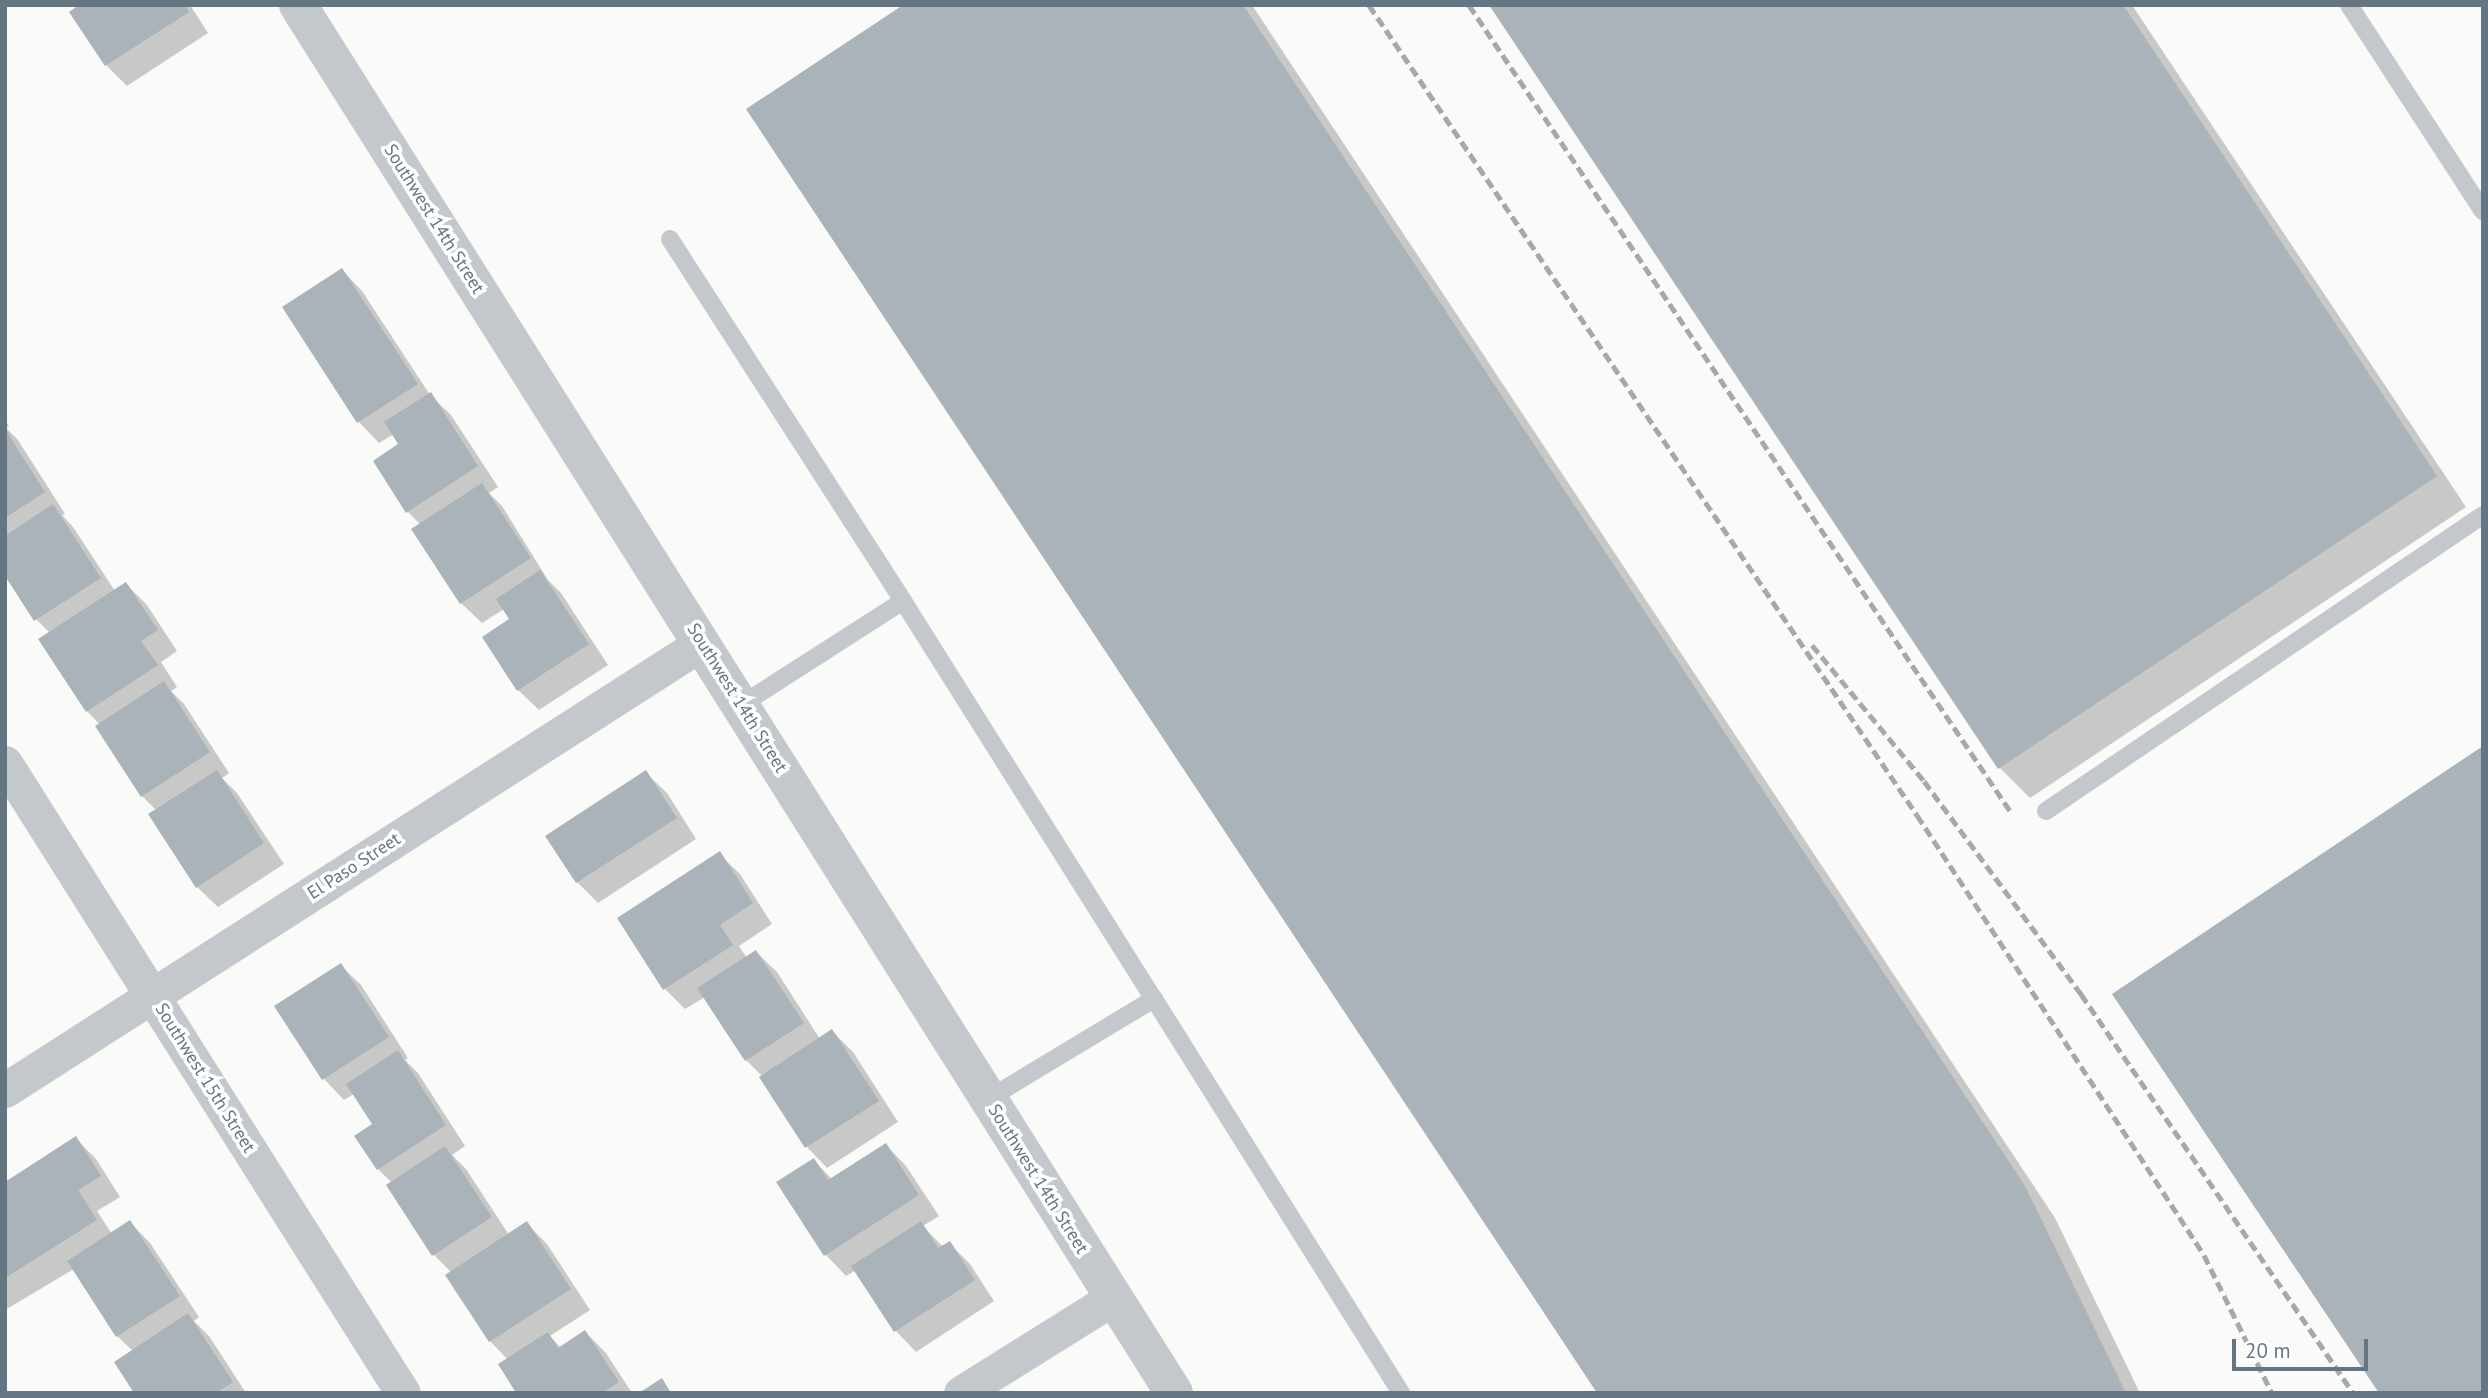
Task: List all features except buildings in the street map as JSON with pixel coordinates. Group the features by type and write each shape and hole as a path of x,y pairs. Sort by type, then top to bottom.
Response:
{"street":[{"name":"Southwest 14th Street","path":"299,5 1174,1393"},
{"name":"El Paso Street","path":"5,1090 702,643"},
{"name":"Southwest 15th Street","path":"5,763 403,1393"},
{"path":"961,1393 1113,1298"}],"lane":[{"path":"2348,5 2483,211"},
{"path":"670,239 903,601 1401,1393"},
{"path":"2046,811 2483,515"},
{"path":"741,705 903,601"},
{"path":"988,1099 1154,999"}],"railway":[{"path":"1369,5 1917,815 2204,1255 2272,1393"},
{"path":"1469,5 2010,811"},
{"path":"1812,645 1924,781 2081,994 2353,1393"}]}
